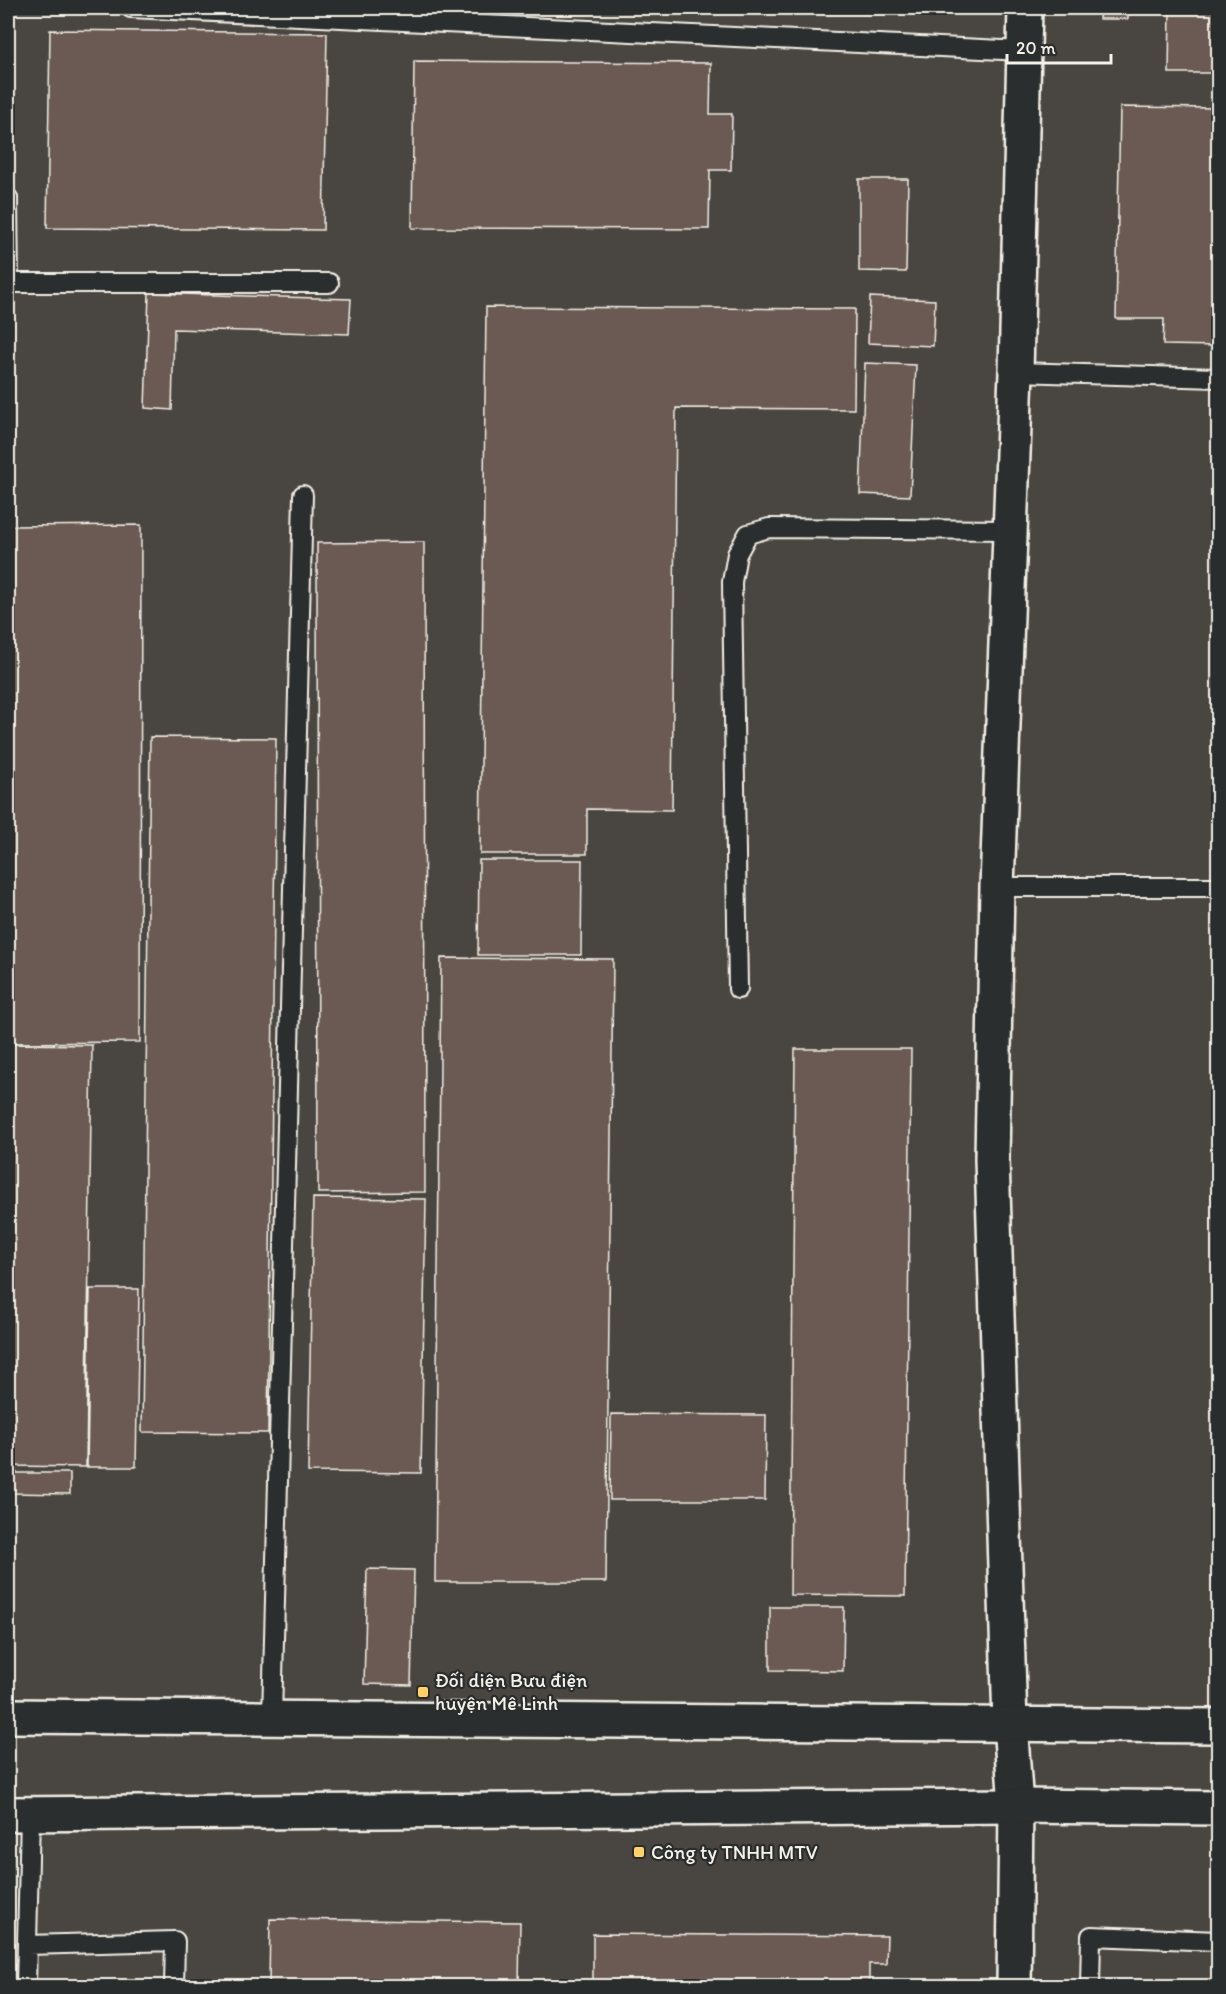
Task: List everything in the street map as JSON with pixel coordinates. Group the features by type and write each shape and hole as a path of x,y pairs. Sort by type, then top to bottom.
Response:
{"street":[{"path":"1014,1986 1016,1806 1010,1723 992,1159 997,887 1016,372 1024,8"},
{"path":"8,1716 1218,1726"},
{"path":"19,1814 1016,1806 1218,1808"}],"lane":[{"path":"131,8 1023,51"},
{"path":"8,198 9,283 329,283"},
{"path":"1016,372 1218,378"},
{"path":"272,1718 303,495"},
{"path":"738,989 732,582 737,554 748,534 770,528 1009,530"},
{"path":"997,887 1218,887"},
{"path":"19,1814 27,1945 26,1986"},
{"path":"1090,1986 1091,1936 1218,1941"},
{"path":"27,1945 175,1941 174,1986"}],"shaded area":[{"path":"8,8 1218,8 1218,1986 8,1986"}],"building":[{"path":"1100,8 1128,8 1128,19 1099,19"},
{"path":"1170,8 1218,8 1218,73 1169,73"},
{"path":"50,30 327,33 323,230 47,228"},
{"path":"414,61 711,63 710,114 732,114 731,170 710,170 709,229 412,228"},
{"path":"1120,107 1218,108 1218,346 1163,345 1164,319 1116,319"},
{"path":"859,179 908,179 906,272 859,271"},
{"path":"149,293 351,299 349,334 174,329 172,410 145,408"},
{"path":"870,297 935,300 933,346 868,343"},
{"path":"486,307 855,309 854,409 676,408 672,810 587,809 587,854 480,854"},
{"path":"865,363 916,365 910,496 860,494"},
{"path":"141,525 140,1042 8,1043 8,526"},
{"path":"424,542 425,1192 318,1193 317,543"},
{"path":"150,737 276,738 268,1433 142,1432"},
{"path":"479,860 582,860 581,955 478,955"},
{"path":"441,958 613,959 606,1582 435,1582"},
{"path":"8,1044 92,1045 86,1467 8,1466"},
{"path":"795,1049 911,1049 905,1596 790,1595"},
{"path":"313,1198 426,1199 421,1473 308,1472"},
{"path":"90,1289 139,1289 136,1467 87,1467"},
{"path":"611,1414 766,1415 765,1500 610,1500"},
{"path":"8,1473 70,1473 70,1494 8,1493"},
{"path":"367,1569 414,1570 411,1685 364,1684"},
{"path":"770,1607 844,1607 843,1671 770,1670"},
{"path":"270,1919 520,1922 519,1986 269,1986"},
{"path":"593,1934 887,1936 886,1964 869,1964 869,1986 593,1986"}],"place":[{"name":"Đối diện Bưu điện huyện Mê Linh","path":"423,1692"},
{"name":"Công ty TNHH MTV","path":"639,1852"}]}
